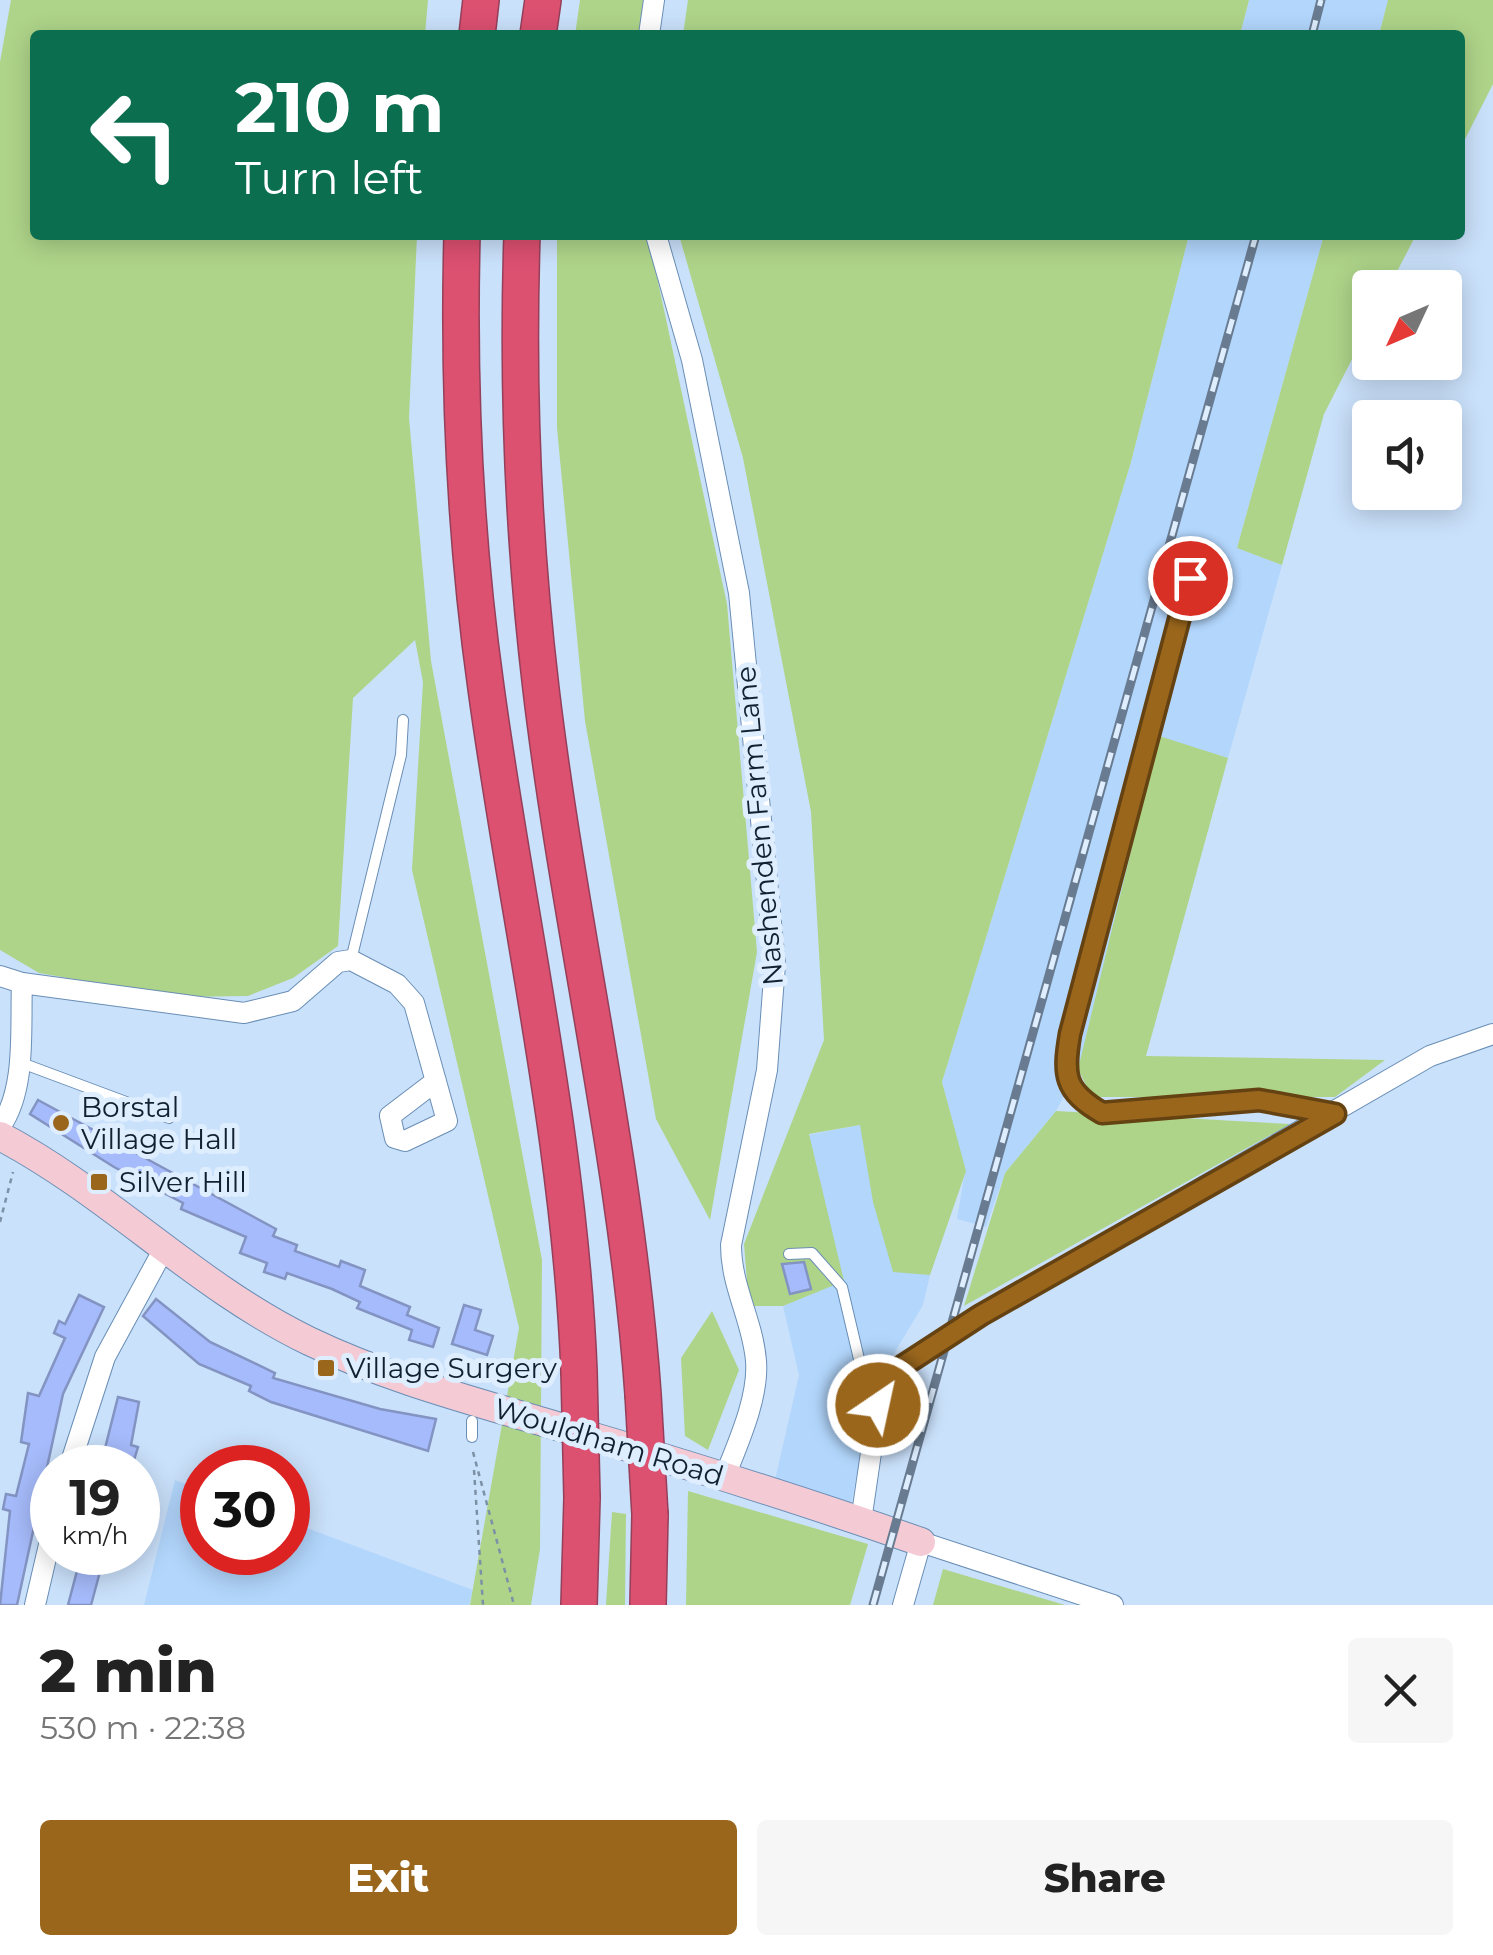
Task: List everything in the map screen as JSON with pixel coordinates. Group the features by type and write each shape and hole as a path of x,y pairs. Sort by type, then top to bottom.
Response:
{"highway":[{"path":"477,30 481,0"},
{"path":"539,30 543,0"},
{"path":"462,240 461,413 485,687 557,1127 571,1242 582,1498 579,1605"},
{"path":"522,240 519,380 533,613 560,822 614,1128 635,1289 650,1514 648,1605"}],"street":[{"path":"649,30 654,0"},
{"name":"Nashenden Farm Lane","path":"657,240 692,360 739,592 775,964 767,1070 731,1246 731,1273 756,1362 746,1417 725,1476"},
{"path":"0,976 22,983 244,1014 293,1000 338,962 351,960 397,984 414,1003 436,1082"},
{"path":"7,1136 18,1062 22,983"},
{"path":"860,1521 878,1405 898,1369 981,1315 1430,1056 1493,1034"},
{"name":"Wouldham Road","path":"7,1136 253,1310 333,1352 474,1402 725,1476 921,1542"},
{"path":"77,1445 105,1357 166,1245"},
{"path":"904,1605 921,1542 1113,1605"},
{"path":"36,1605 43,1575"}],"lane":[{"path":"1199,546 1154,704 1065,1064 1080,1100 1102,1113 1259,1100 1335,1114"},
{"path":"351,960 401,755 404,720"},
{"path":"18,1062 169,1118"},
{"path":"789,1254 812,1253 842,1286 867,1393 878,1405"},
{"path":"472,1421 472,1437"}],"path":[{"path":"0,1222 7,1136"},
{"path":"472,1437 483,1605"},
{"path":"474,1464 496,1528 514,1605"}],"shaded area":[{"path":"1249,0 1388,0 1380,30 1241,30"},
{"path":"1188,240 1323,240 1237,548 1282,565 1228,758 1159,737 1078,1069 1056,1111 1005,1173 986,1227 957,1219 965,1171 942,1082 1131,462"},
{"path":"860,1125 893,1271 930,1275 923,1305 874,1387 851,1504 775,1480 799,1375 783,1306 843,1281 808,1135"},
{"path":"175,1480 180,1482 180,1575 310,1575 310,1529 473,1590 469,1605 144,1605 151,1575 160,1575 160,1540"}],"green space":[{"path":"11,0 428,0 425,30 30,30 30,240 417,240 409,418 431,661 542,1260 540,1549 531,1605 470,1605 519,1328 412,870 423,682 415,640 353,698 338,946 293,978 248,996 176,997 39,973 0,950 0,62"},
{"path":"580,0 643,0 640,30 576,30"},
{"path":"688,0 1249,0 1241,30 684,30"},
{"path":"1388,0 1493,0 1493,84 1465,139 1465,30 1380,30"},
{"path":"557,240 649,240 727,604 757,952 710,1220 656,1119 585,721 557,428"},
{"path":"680,240 1188,240 1131,462 942,1082 966,1171 930,1275 893,1272 873,1202 860,1125 809,1134 844,1281 783,1306 749,1306 744,1244 824,1040 811,812 743,458"},
{"path":"1323,240 1413,240 1398,270 1352,270 1352,359 1324,414 1282,565 1237,548"},
{"path":"1159,736 1228,758 1146,1056 1385,1060 1335,1097 1092,1097 1078,1069"},
{"path":"1056,1111 1290,1124 964,1306 1005,1173"},
{"path":"712,1311 739,1370 708,1450 685,1436 681,1358"},
{"path":"688,1491 868,1544 850,1605 686,1605"},
{"path":"612,1512 626,1514 625,1605 606,1605"},
{"path":"943,1569 1065,1605 933,1605"}],"building":[{"path":"38,1100 276,1229 273,1236 297,1245 295,1251 339,1267 341,1261 365,1270 360,1286 410,1307 407,1315 439,1328 433,1347 409,1340 412,1330 357,1308 360,1302 332,1289 287,1273 285,1279 264,1272 267,1263 240,1253 246,1237 181,1209 183,1203 114,1167 30,1114"},
{"path":"804,1262 811,1289 790,1294 782,1264"},
{"path":"79,1295 104,1307 63,1394 52,1445 30,1445 30,1545 17,1605 0,1605 10,1511 3,1509 6,1494 16,1496 29,1444 21,1442 28,1393 39,1396 65,1338 54,1333 59,1321 65,1324"},
{"path":"156,1299 210,1342 275,1373 273,1378 380,1409 436,1419 428,1451 271,1402 249,1391 251,1386 199,1364 143,1316"},
{"path":"464,1305 481,1310 475,1330 493,1336 487,1355 452,1344"},
{"path":"118,1397 139,1402 131,1445 106,1445"},
{"path":"76,1575 99,1575 91,1605 68,1605"}],"railway":[{"path":"1313,30 1321,0"},
{"path":"873,1605 1255,240"}],"place":[{"name":"Borstal Village Hall","path":"61,1123"},
{"name":"Silver Hill","path":"99,1182"},
{"name":"Village Surgery","path":"326,1368"}],"route":[{"path":"878,1405 898,1369 981,1315 1335,1114 1259,1100 1102,1113 1080,1100 1070,1085 1065,1064 1070,1034 1190,578"}]}
